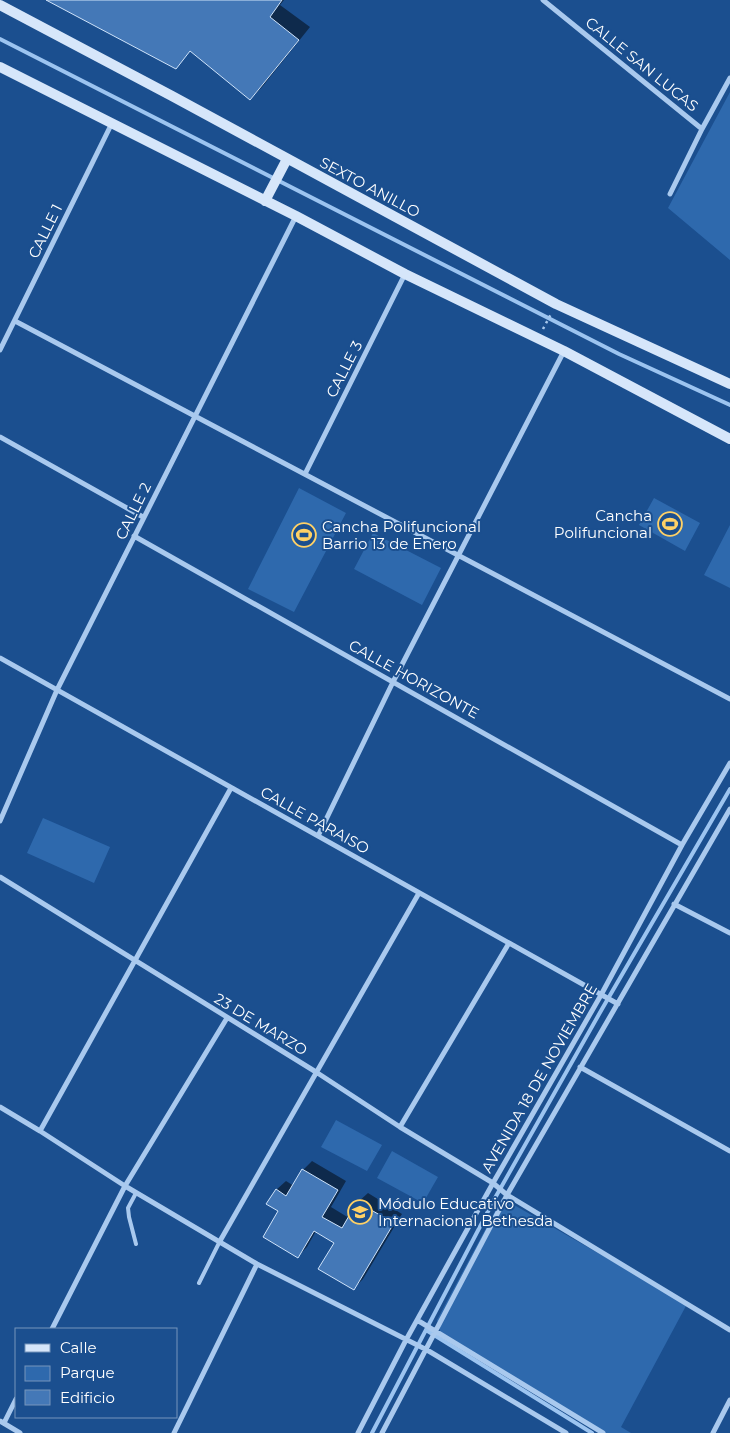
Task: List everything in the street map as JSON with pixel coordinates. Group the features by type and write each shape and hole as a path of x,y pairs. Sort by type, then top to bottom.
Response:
{"main road":[{"name":"SEXTO ANILLO","path":"0,5 172,96 284,164 556,304 730,384"},
{"path":"0,66 296,216 405,274 564,350 730,439"},
{"path":"265,201 284,164"}],"street":[{"name":"CALLE SAN LUCAS","path":"543,0 702,129"},
{"path":"670,194 730,78"},
{"name":"CALLE 1","path":"0,350 112,122"},
{"name":"CALLE 2","path":"0,822 57,690 296,216"},
{"name":"CALLE 3","path":"306,474 405,274"},
{"path":"15,321 458,553 730,699"},
{"path":"318,836 458,553 564,350"},
{"path":"0,437 143,517"},
{"name":"CALLE HORIZONTE","path":"134,536 682,845"},
{"name":"CALLE PARAISO","path":"0,658 615,1003"},
{"name":"AVENIDA 18 DE NOVIEMBRE","path":"358,1433 492,1183 604,996 682,845 730,763"},
{"path":"40,1131 231,788"},
{"name":"AVENIDA 18 DE NOVIEMBRE","path":"382,1433 426,1348 502,1192 580,1067 615,1003 730,809"},
{"name":"23 DE MARZO","path":"0,876 316,1072 400,1127 492,1183 502,1192 730,1330"},
{"path":"220,1241 420,893"},
{"path":"674,904 730,933"},
{"path":"400,1127 509,943"},
{"path":"53,1328 126,1186 227,1018"},
{"path":"580,1067 730,1150"},
{"path":"0,1107 136,1193 257,1264 408,1341 426,1348 563,1432"},
{"path":"174,1433 257,1264"},
{"path":"419,1321 603,1433"},
{"path":"713,1433 730,1400"},
{"path":"15,1401 2,1422 20,1433"}],"lane":[{"path":"136,1193 128,1208 128,1217 136,1244"},
{"path":"199,1283 220,1241"}],"path":[{"path":"544,326 553,309"}],"green space":[{"path":"730,92 730,260 668,208"},
{"path":"299,488 346,513 294,612 248,589"},
{"name":"Cancha Polifuncional","path":"654,498 700,523 685,551 639,525"},
{"path":"730,525 730,588 704,575"},
{"path":"373,533 441,568 422,605 354,569"},
{"path":"43,818 110,847 94,883 27,853"},
{"path":"336,1120 382,1145 367,1171 321,1147"},
{"path":"392,1151 438,1177 423,1203 377,1178"},
{"path":"502,1198 687,1304 621,1427 631,1433 605,1433 441,1334 437,1320"}],"building":[{"path":"46,0 282,0 270,17 299,40 250,100 190,51 176,69"},
{"name":"Módulo Educativo Internacional Bethesda","path":"302,1169 338,1190 322,1217 342,1228 357,1202 394,1223 354,1290 318,1269 334,1243 314,1231 298,1258 263,1237 278,1211 266,1204 276,1189 286,1196"}],"waterway":[{"path":"0,39 619,354 730,405"},
{"path":"372,1433 495,1198 730,789"},
{"path":"426,1330 592,1433"}],"place":[{"name":"Cancha Polifuncional","path":"670,524"},
{"name":"Cancha Polifuncional Barrio 13 de Enero","path":"304,535"},
{"name":"Módulo Educativo Internacional Bethesda","path":"360,1212"}]}
